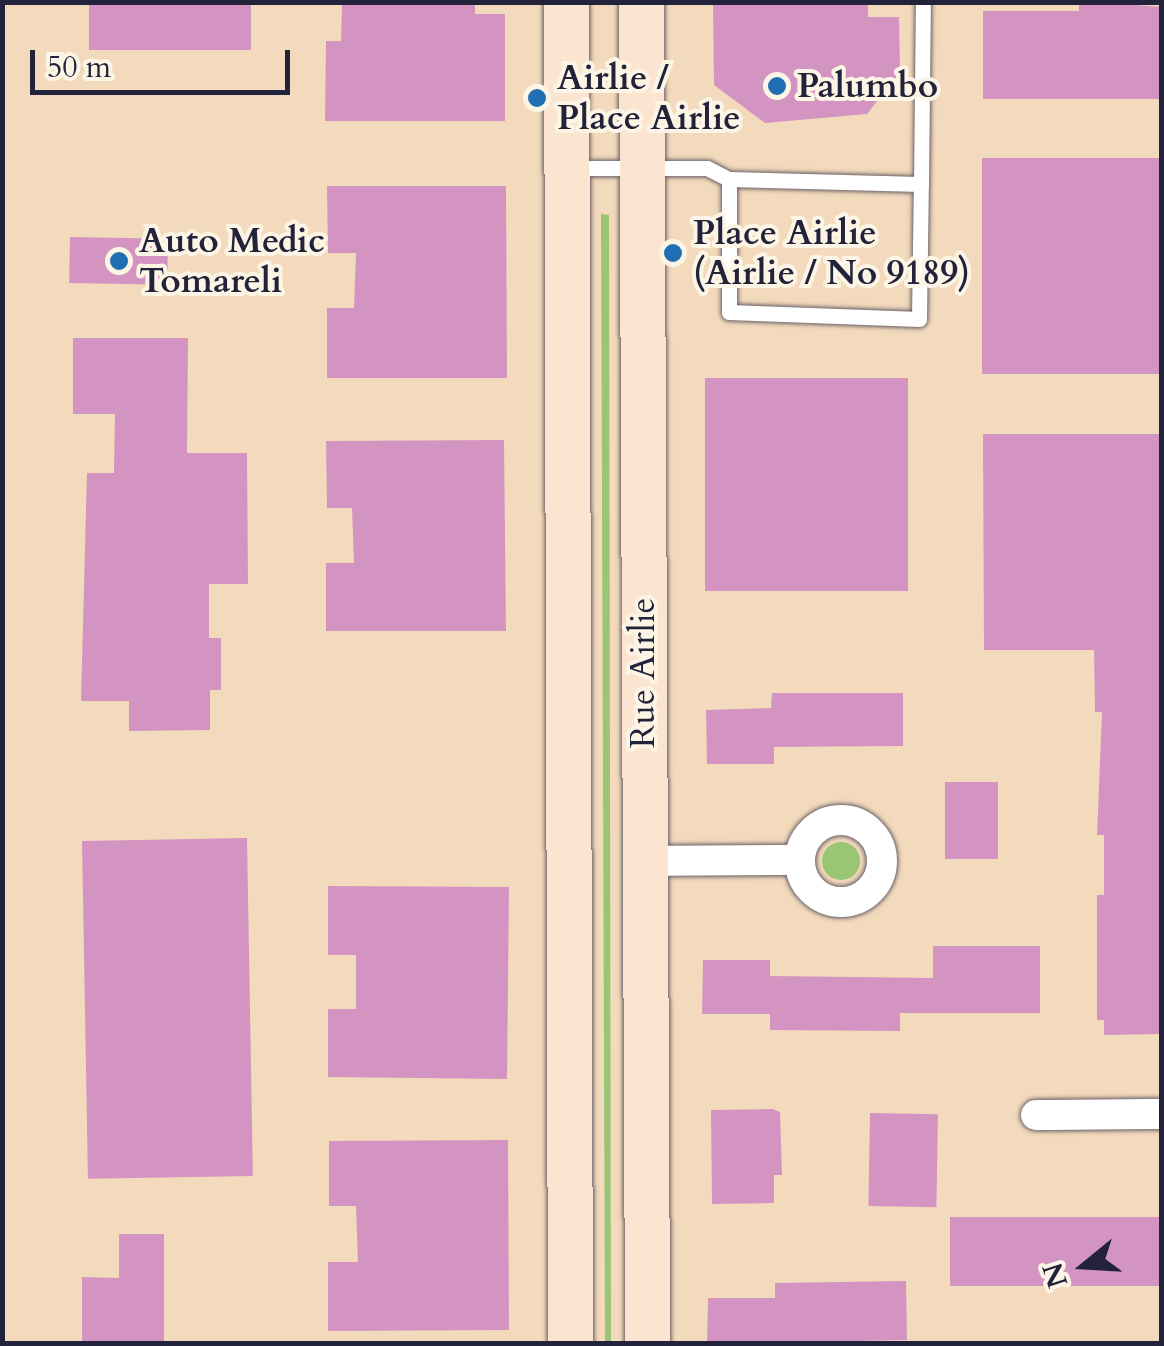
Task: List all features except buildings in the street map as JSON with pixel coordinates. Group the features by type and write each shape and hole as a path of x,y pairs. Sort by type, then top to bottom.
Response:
{"main road":[{"path":"566,2 570,1344"},
{"name":"Rue Airlie","path":"641,2 646,1344"}],"street":[{"path":"644,860 799,860"},
{"path":"1036,1115 1162,1114"}],"lane":[{"path":"729,179 729,312 920,319 923,2"},
{"path":"567,168 708,168 729,179 921,184"}],"green space":[{"path":"601,214 609,215 611,1344 605,1343"},
{"path":"841,842 854,848 860,861 854,874 841,880 828,874 822,861 828,848"}],"place":[{"name":"Palumbo","path":"777,86"},
{"name":"Airlie / Place Airlie","path":"537,98"},
{"name":"Place Airlie (Airlie / No 9189)","path":"673,253"},
{"name":"Auto Medic Tomareli","path":"119,261"}]}
